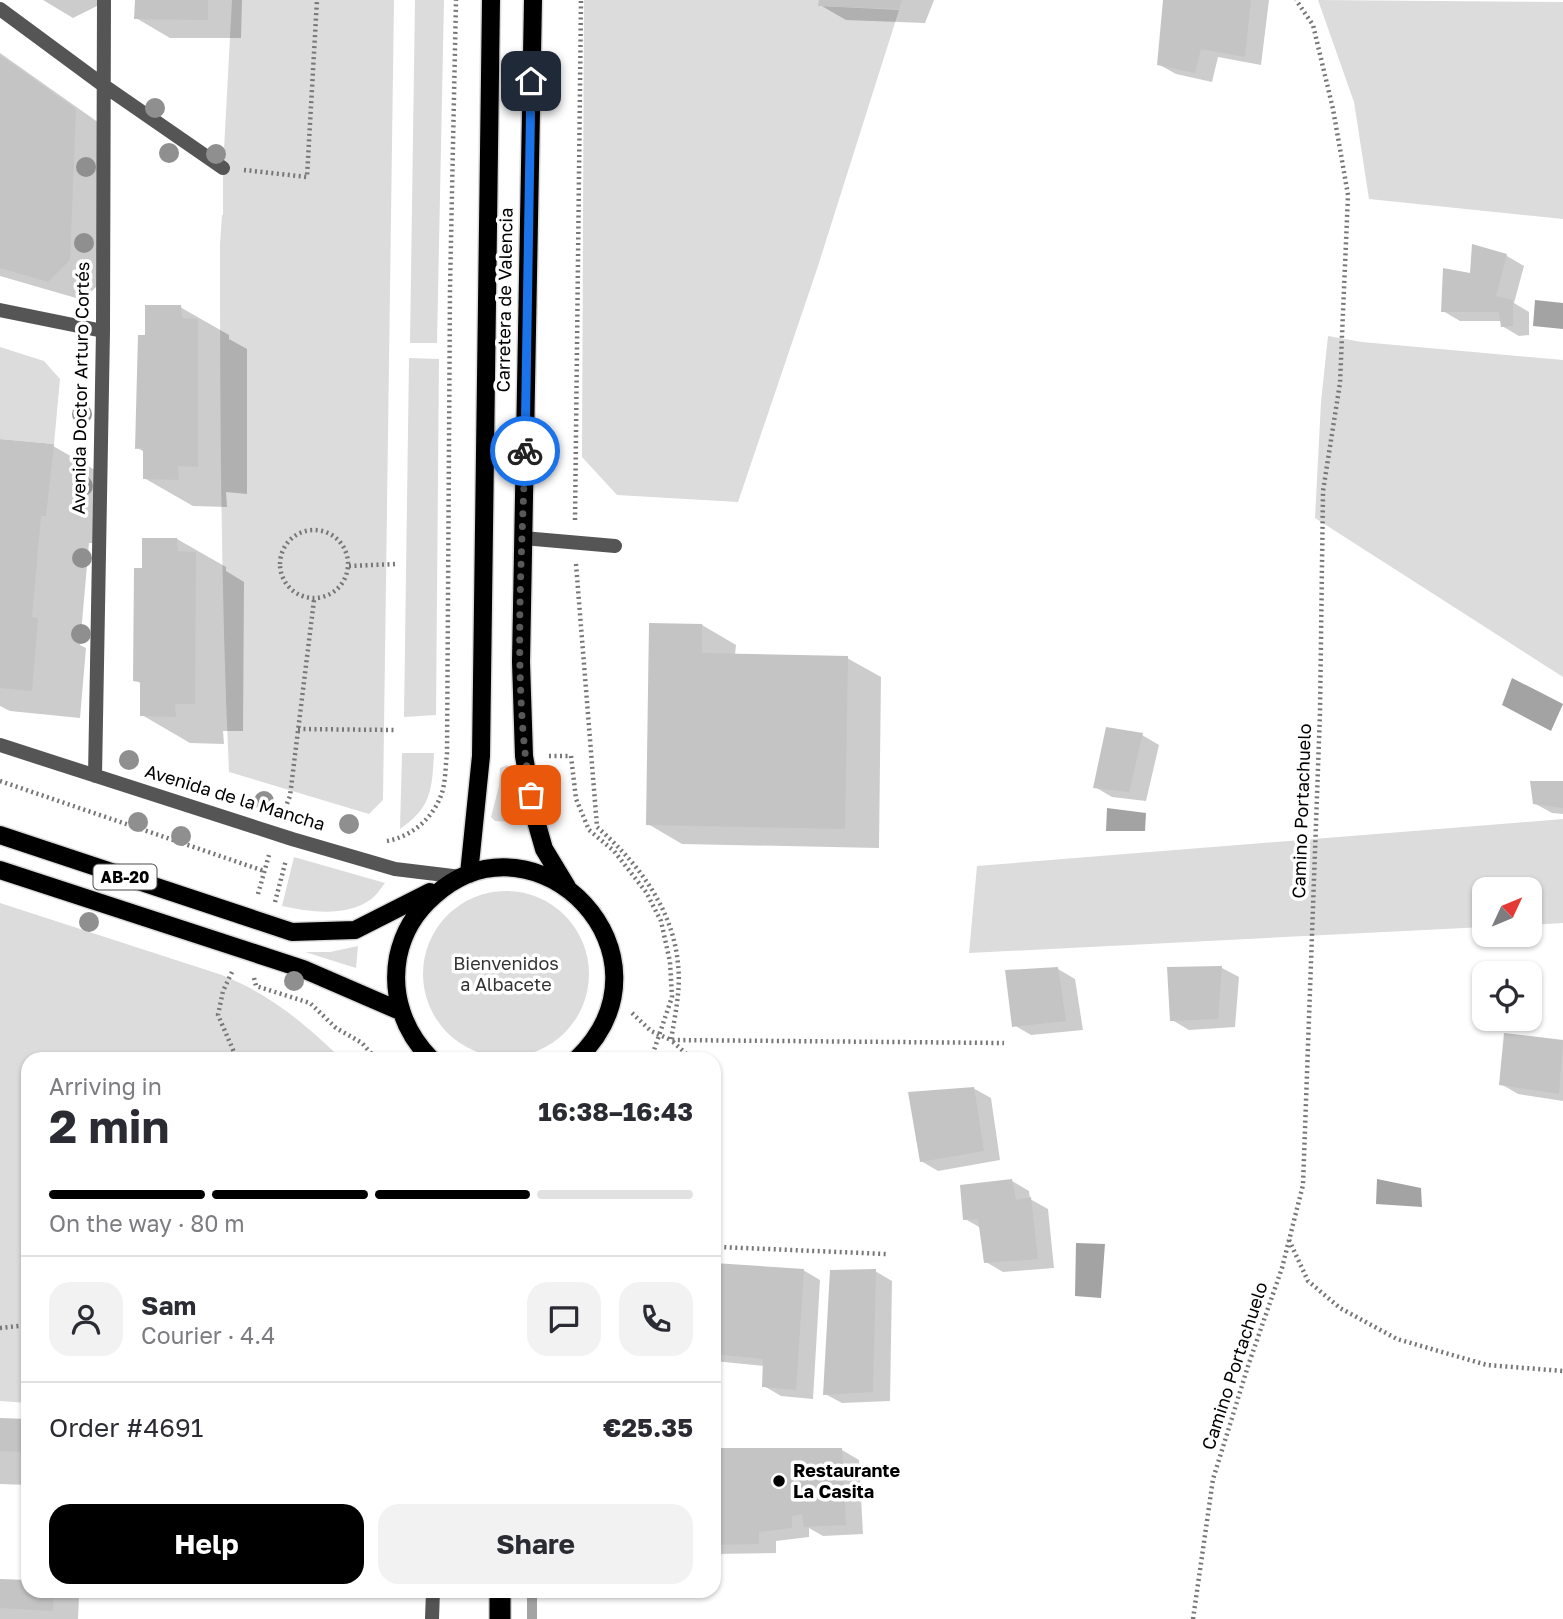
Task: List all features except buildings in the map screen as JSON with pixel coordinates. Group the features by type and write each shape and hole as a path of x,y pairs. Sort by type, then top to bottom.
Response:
{"highway":[{"path":"500,1598 500,1619"}],"main road":[{"name":"Carretera de Valencia","path":"459,878 481,756 491,0"},
{"name":"Carretera de Valencia","path":"533,0 521,662 524,756 534,814 544,849 567,887"},
{"name":"AB-20","path":"0,835 292,932 355,930 459,878"},
{"path":"425,1052 412,1036 400,1011 395,975 402,939 420,908 459,878 503,868 536,873 567,887 589,906 604,931 613,959 614,988 608,1017 594,1043 586,1052"},
{"path":"0,870 303,969 400,1011"}],"street":[{"name":"Avenida Doctor Arturo Cortés","path":"95,776 103,331 104,0"},
{"path":"0,9 223,168"},
{"path":"0,310 103,331"},
{"path":"523,538 615,546"},
{"name":"Avenida de la Mancha","path":"0,745 284,837 396,869 459,878"},
{"path":"432,1619 433,1598"}],"path":[{"path":"223,168 307,177 317,0"},
{"path":"381,842 399,839 416,830 440,799 447,754 450,317 456,0"},
{"name":"Camino Portachuelo","path":"1193,1619 1213,1479 1282,1268 1303,1185 1320,712 1323,491 1340,383 1348,195 1333,109 1312,25 1296,0"},
{"path":"318,529 334,536 345,549 349,566 344,582 332,594 314,600 296,594 283,580 279,562 285,544 299,532 318,529"},
{"path":"349,566 397,564"},
{"path":"282,817 290,796 314,600"},
{"path":"298,729 394,730"},
{"path":"572,755 576,799 589,830 614,852 646,892 662,921 670,962 672,997 653,1052"},
{"path":"0,781 264,871"},
{"path":"257,897 270,854"},
{"path":"276,899 286,860"},
{"path":"234,1052 218,1015 223,991 236,962"},
{"path":"254,975 257,986 310,1003 336,1028 362,1043 370,1052"},
{"path":"614,988 632,1014 651,1031 671,1040 684,1052"},
{"path":"671,1040 1004,1042"},
{"path":"1289,1239 1308,1281 1340,1308 1397,1339 1487,1365 1563,1371"},
{"path":"721,1247 886,1254"},
{"path":"0,1328 21,1326"}],"green space":[{"path":"232,0 394,0 383,800 369,814 229,772 224,640 220,244"},
{"path":"415,0 444,0 437,343 410,343"},
{"path":"584,0 819,0 819,6 899,10 818,266 738,502 617,495 582,457"},
{"path":"1318,0 1563,2 1563,219 1369,199 1354,102"},
{"path":"1328,336 1362,342 1563,360 1563,677 1315,518 1321,402"},
{"path":"0,347 44,361 60,379 54,444 0,439"},
{"path":"409,358 439,359 436,715 404,717"},
{"path":"402,753 434,753 431,787 424,805 411,821 400,829"},
{"path":"507,765 515,771 528,819 524,823 495,821 491,817 499,786 500,768"},
{"path":"1563,819 1563,923 1542,924 1542,877 1472,877 1472,928 969,953 977,866"},
{"path":"294,857 385,883 370,900 350,909 327,912 282,906"},
{"name":"Bienvenidos a Albacete","path":"490,893 522,893 538,897 552,905 565,915 575,928 583,942 589,974 583,1006 565,1033 534,1052 474,1051 447,1033 429,1006 425,990 425,958 429,942 437,928 447,915 460,905 474,897"},
{"path":"0,903 240,983 286,1011 334,1052 21,1052 21,1402 0,1401"},
{"path":"358,946 356,968 305,952 330,952"}],"shaded area":[{"path":"1535,300 1563,303 1563,329 1533,326"},
{"path":"1512,678 1563,704 1551,731 1502,705"},
{"path":"1107,808 1146,813 1145,831 1106,831"},
{"path":"1377,1179 1421,1188 1422,1207 1376,1204"},
{"path":"1076,1243 1105,1244 1101,1298 1075,1296"}],"waterway":[{"path":"532,1598 532,1619"}],"way so far":[{"path":"525,451 521,662 524,756 531,795"}],"place":[{"name":"Restaurante La Casita","path":"779,1481"}],"route":[{"path":"525,451 531,81"}]}
